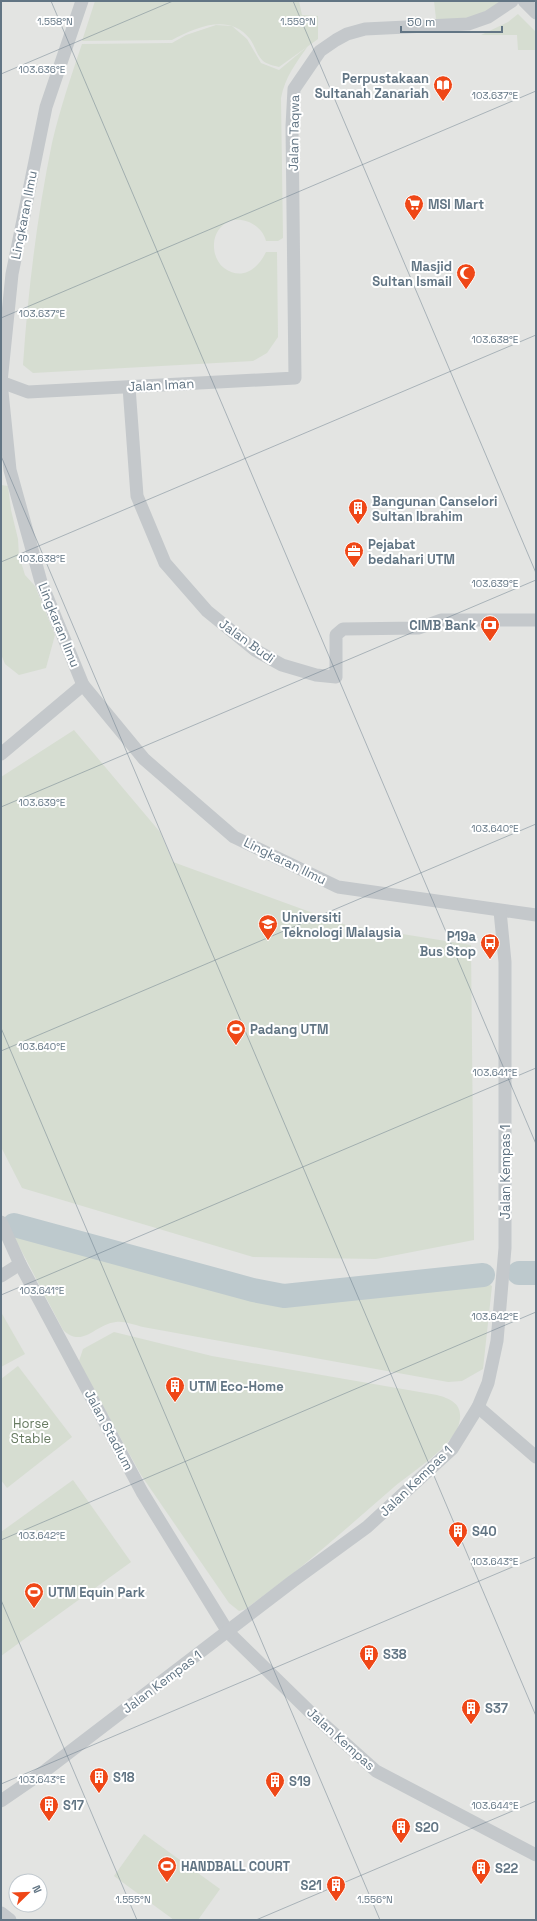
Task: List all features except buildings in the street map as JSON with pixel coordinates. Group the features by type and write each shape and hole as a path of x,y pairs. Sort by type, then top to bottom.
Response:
{"street":[{"name":"Lingkaran Ilmu","path":"82,1 46,107 12,274 1,382 2,406 10,470 41,582 83,685 144,760 234,837 338,886 500,911 536,915"},
{"name":"Jalan Taqwa","path":"294,378 292,126 294,89 320,51 347,34 366,29 385,27 468,24 488,17 512,1"},
{"path":"524,1 536,13"},
{"name":"Jalan Iman","path":"28,392 294,378"},
{"path":"1,382 28,392"},
{"name":"Jalan Budi","path":"129,387 137,496 165,563 206,611 255,650 282,666 316,675 336,677 336,635 344,629 419,628 441,620 536,620"},
{"path":"2,406 28,392"},
{"path":"1,754 83,685"},
{"name":"Jalan Kempas 1","path":"1,1801 46,1770 293,1581 367,1527 452,1449 478,1407 488,1383 497,1341 505,1253 505,962 500,911"},
{"name":"Jalan Stadium","path":"1,1222 20,1264 142,1492 228,1632"},
{"path":"1,1276 20,1264"},
{"path":"478,1407 536,1457"},
{"name":"Jalan Kempas","path":"228,1632 310,1712 376,1771 536,1855"},
{"path":"1,1913 10,1920"}],"shaded area":[{"name":"Universiti Teknologi Malaysia","path":"1,1 536,1 536,1920 1,1920"}],"green space":[{"path":"95,1 299,1 302,15 318,16 318,39 279,67 268,64 262,60 250,39 242,31 232,26 223,24 202,27 172,40 82,41"},
{"path":"434,1 502,1 494,8 464,20 436,19"},
{"path":"518,14 536,32 536,50 518,50 517,35 481,35 508,22"},
{"path":"216,25 232,26 247,39 261,63 279,70 308,46 288,77 281,98 283,238 278,241 266,241 264,235 254,225 241,220 234,220 222,226 218,231 214,242 215,254 220,264 231,272 237,273 243,273 254,268 259,264 266,252 277,252 278,337 267,353 253,361 33,373 23,365 30,281 38,226 52,143 62,105 82,44 172,43 186,35"},
{"path":"1,485 8,486 11,510 18,539 19,556 25,575 35,586 55,635 46,668 19,675 5,664 1,654"},
{"name":"Padang UTM","path":"74,730 160,832 173,862 346,925 471,945 474,1240 376,1259 253,1257 22,1188 1,1147 1,777"},
{"path":"10,1229 148,1268 286,1302 482,1280 492,1286 483,1369 462,1381 448,1382 143,1327 123,1322 109,1324 83,1336 77,1337 70,1335 63,1330"},
{"path":"1,1312 25,1354 1,1367"},
{"path":"114,1332 212,1356 437,1395 456,1404 460,1412 459,1424 449,1441 441,1450 394,1487 329,1544 299,1568 246,1609 239,1611 229,1603 141,1475 82,1368 79,1361 83,1349"},
{"name":"Horse Stable","path":"18,1366 72,1437 7,1488 1,1480 1,1379"},
{"name":"UTM Equin Park","path":"73,1480 131,1562 1,1656 1,1532"},
{"name":"HANDBALL COURT","path":"144,1834 220,1889 198,1920 174,1920 114,1876"}],"waterway":[{"path":"14,1225 253,1290 284,1296 483,1275"},
{"path":"519,1273 536,1273"}],"place":[{"name":"Perpustakaan Sultanah Zanariah","path":"443,102"},
{"name":"MSI Mart","path":"414,221"},
{"name":"Masjid Sultan Ismail","path":"466,290"},
{"name":"Bangunan Canselori Sultan Ibrahim","path":"358,525"},
{"name":"Pejabat bedahari UTM","path":"354,568"},
{"name":"CIMB Bank","path":"490,642"},
{"name":"Universiti Teknologi Malaysia","path":"268,941"},
{"name":"P19a Bus Stop","path":"490,960"},
{"name":"Padang UTM","path":"236,1046"},
{"name":"UTM Eco-Home","path":"175,1403"},
{"name":"S40","path":"458,1548"},
{"name":"UTM Equin Park","path":"34,1609"},
{"name":"S38","path":"369,1671"},
{"name":"S37","path":"471,1725"},
{"name":"S18","path":"99,1794"},
{"name":"S19","path":"275,1798"},
{"name":"S17","path":"49,1822"},
{"name":"S20","path":"401,1844"},
{"name":"HANDBALL COURT","path":"167,1883"},
{"name":"S22","path":"481,1885"},
{"name":"S21","path":"336,1902"}]}
